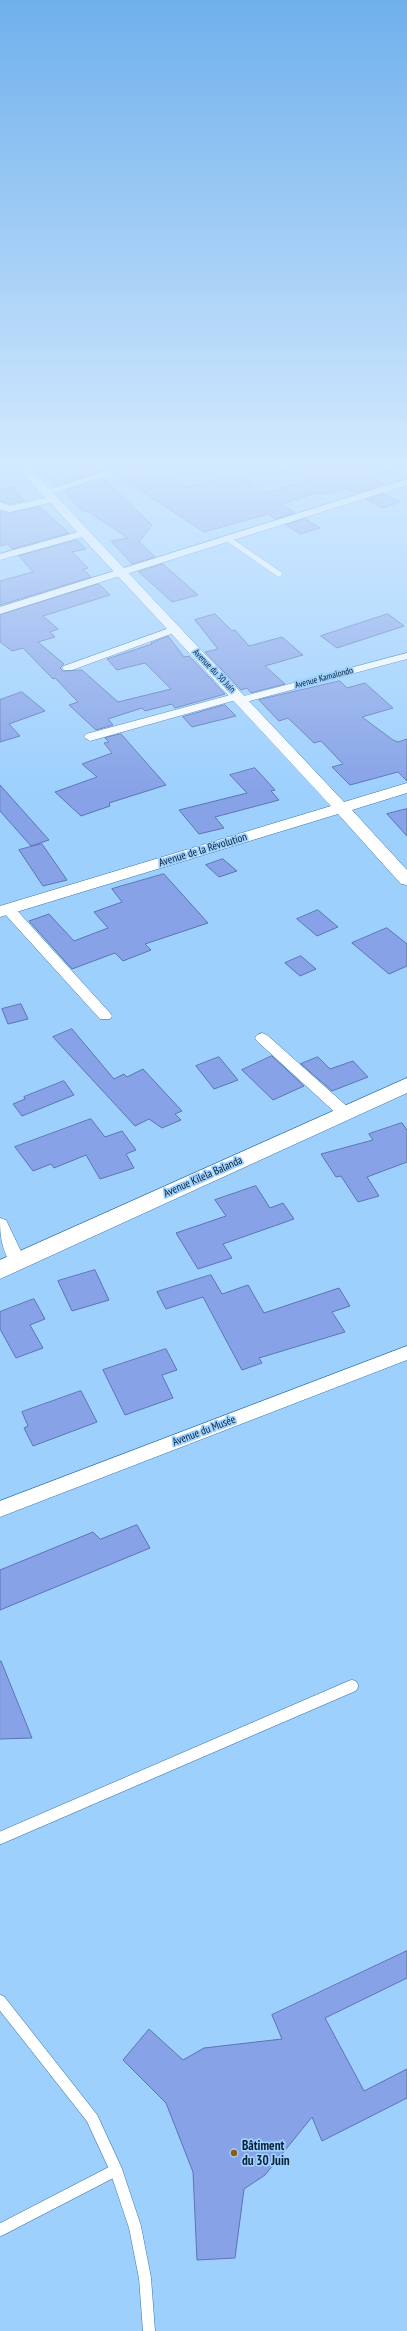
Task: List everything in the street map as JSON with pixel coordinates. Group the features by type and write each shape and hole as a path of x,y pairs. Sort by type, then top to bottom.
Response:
{"main road":[{"name":"Avenue Kilela Balanda","path":"9,1266 407,1085"}],"street":[{"path":"0,612 121,573"},
{"name":"Avenue du 30 Juin","path":"121,573 240,698 339,808 407,880"},
{"path":"68,668 175,629"},
{"name":"Avenue Kamalondo","path":"90,737 407,656"},
{"name":"Avenue de la Révolution","path":"4,910 407,788"},
{"path":"4,910 105,1016"},
{"path":"262,1038 345,1113"},
{"path":"0,1224 9,1266"},
{"name":"Avenue du Musée","path":"0,1509 407,1353"}],"lane":[{"path":"0,1838 352,1686"},
{"path":"0,2001 92,2118 116,2170 135,2227 145,2278 149,2331"},
{"path":"0,2230 116,2170"}],"building":[{"path":"30,573 87,573 91,577 0,605 0,581"},
{"path":"140,573 173,573 198,595 172,602"},
{"path":"99,584 110,595 43,616 58,629 50,632 55,637 38,642 64,664 60,668 63,671 82,670 118,702 171,689 145,663 117,670 107,659 152,644 151,643 168,636 184,657 189,656 225,694 175,708 172,704 145,711 142,708 108,719 113,725 96,730 69,705 78,702 23,648 12,651 0,642 0,615"},
{"path":"215,614 232,631 235,630 249,646 282,637 303,655 265,666 285,684 251,693 247,688 241,690 205,652 218,649 195,620"},
{"path":"388,614 404,626 337,648 321,636"},
{"path":"340,681 347,688 365,683 393,708 362,717 393,740 398,742 407,739 407,781 398,772 350,785 332,767 343,764 321,741 314,743 288,718 279,721 259,700"},
{"path":"22,692 45,711 9,724 20,736 0,742 0,700"},
{"path":"225,705 236,716 192,727 183,717"},
{"path":"121,734 166,785 109,803 110,806 81,816 55,792 97,777 82,764 112,753 104,743 109,742 105,738"},
{"path":"255,768 275,790 271,791 279,800 215,817 224,828 199,834 179,810 247,793 230,775"},
{"path":"0,785 49,840 31,846 0,811"},
{"path":"407,809 407,836 387,814"},
{"path":"42,844 67,880 43,886 19,850"},
{"path":"223,859 237,871 219,877 206,865"},
{"path":"164,874 208,923 145,944 151,950 123,961 115,953 72,969 29,921 49,914 74,941 108,928 94,912 122,902 112,889"},
{"path":"318,910 338,927 317,936 297,919"},
{"path":"387,928 407,944 407,966 389,974 352,943"},
{"path":"301,956 316,969 300,976 285,963"},
{"path":"21,1004 28,1019 8,1024 2,1009"},
{"path":"72,1029 114,1079 124,1074 127,1077 143,1069 182,1111 175,1114 181,1120 162,1128 149,1119 135,1126 53,1037"},
{"path":"272,1056 304,1086 273,1100 242,1070"},
{"path":"219,1057 238,1080 214,1089 196,1066"},
{"path":"318,1057 330,1069 353,1061 368,1077 332,1091 301,1064"},
{"path":"64,1081 74,1095 22,1116 13,1104 25,1099 24,1097"},
{"path":"91,1119 105,1137 122,1131 136,1150 126,1154 134,1168 100,1179 86,1155 54,1168 51,1164 33,1171 15,1147"},
{"path":"402,1123 407,1130 407,1162 367,1177 379,1196 358,1202 341,1176 336,1177 321,1154 373,1140 369,1134"},
{"path":"256,1186 270,1208 283,1203 294,1219 223,1244 232,1258 198,1269 176,1233 226,1216 215,1200"},
{"path":"95,1270 109,1300 72,1311 58,1281"},
{"path":"211,1275 222,1294 248,1285 264,1313 339,1288 350,1306 332,1312 345,1332 259,1358 262,1363 242,1370 203,1297 166,1309 157,1292"},
{"path":"34,1299 45,1319 30,1325 43,1348 16,1358 0,1329 0,1312"},
{"path":"166,1349 177,1370 162,1375 173,1398 125,1415 103,1370"},
{"path":"81,1391 97,1422 33,1446 24,1428 28,1426 22,1412"},
{"path":"137,1525 150,1548 0,1610 0,1570 93,1532 100,1539"},
{"path":"1,1661 32,1738 0,1739"},
{"name":"Bâtiment du 30 Juin","path":"407,1951 407,1978 325,2018 364,2091 407,2069 407,2098 322,2141 312,2117 265,2175 244,2189 235,2258 197,2260 193,2172 166,2103 123,2060 149,2029 183,2060 204,2048 282,2039 272,2015"}],"place":[{"name":"Bâtiment du 30 Juin","path":"234,2153"}]}
